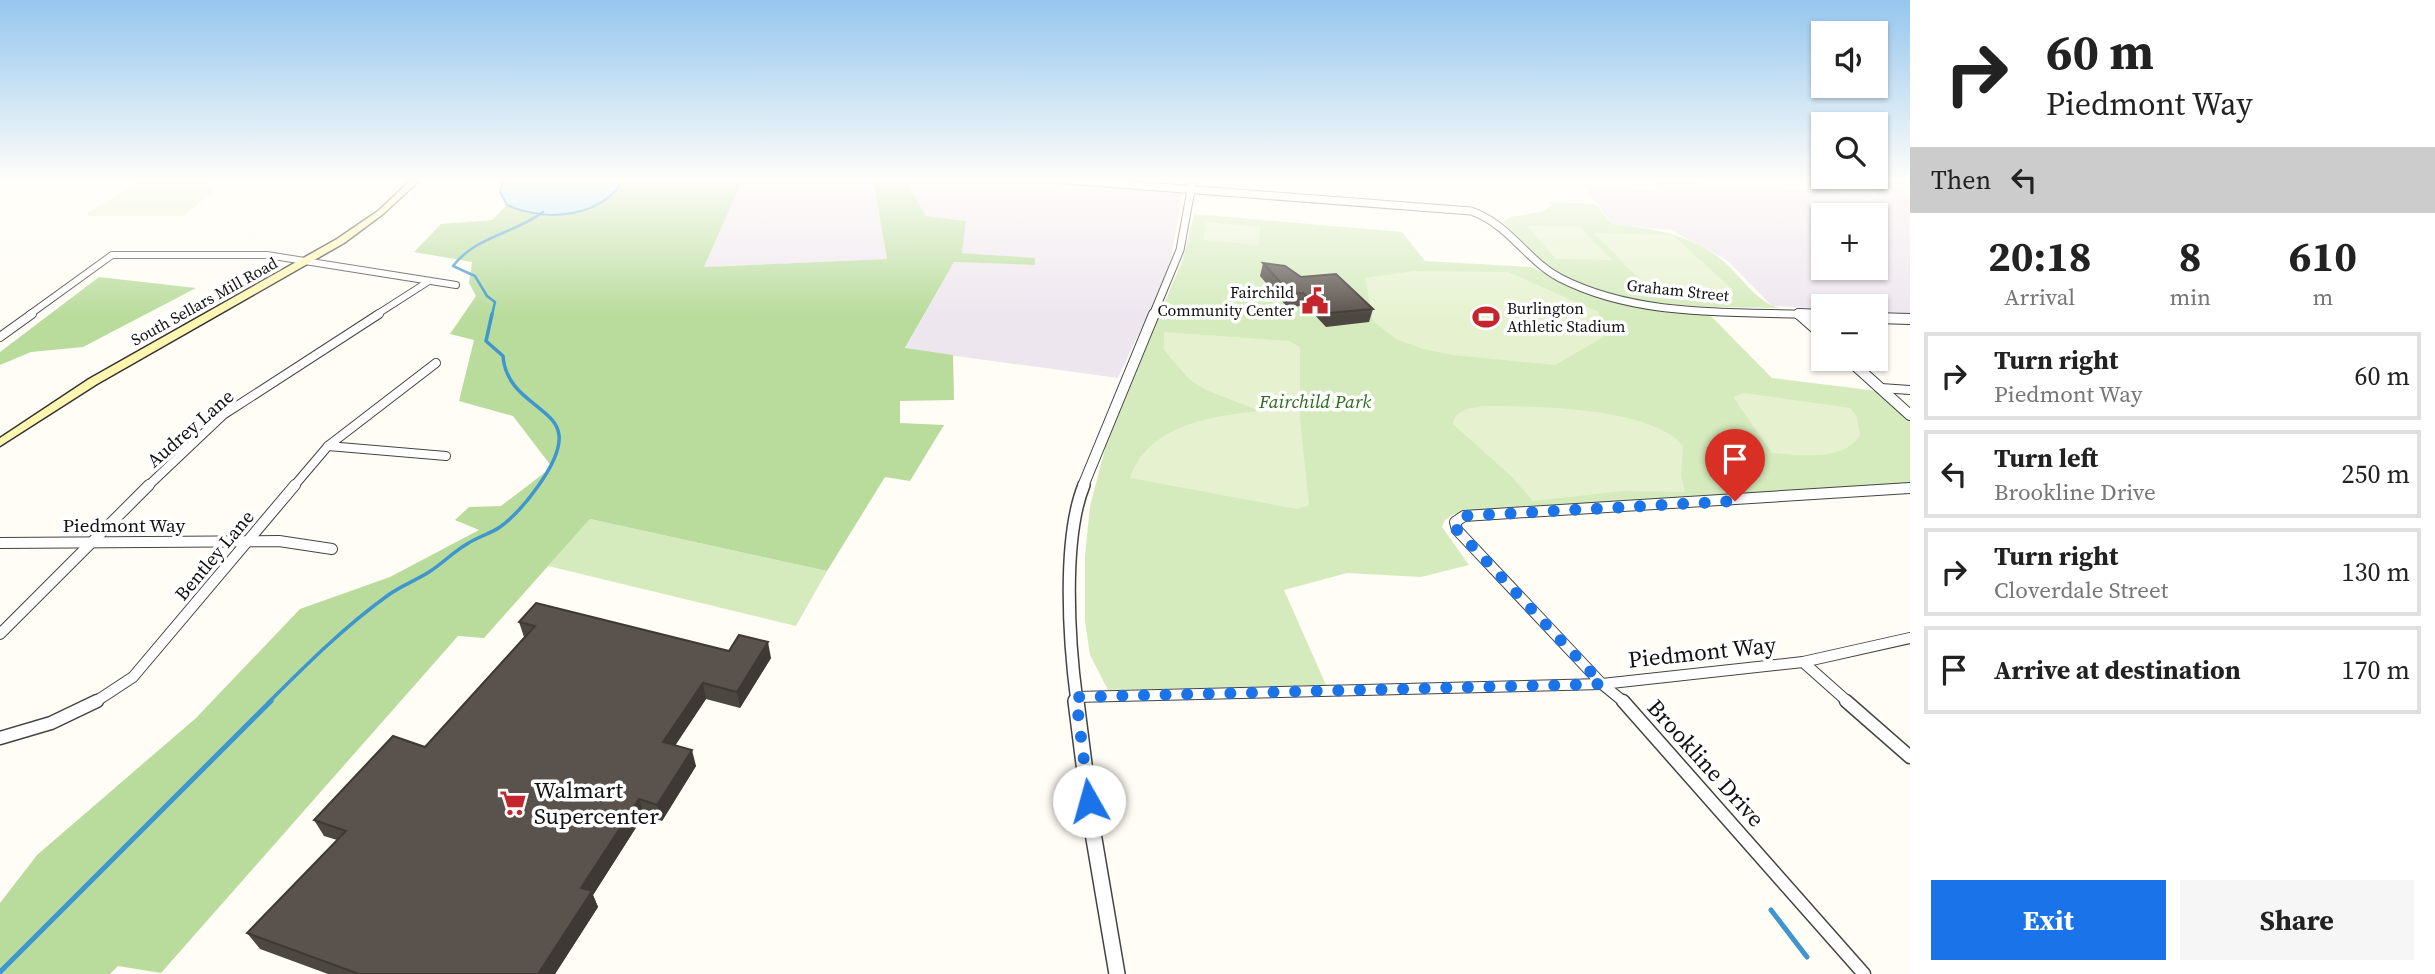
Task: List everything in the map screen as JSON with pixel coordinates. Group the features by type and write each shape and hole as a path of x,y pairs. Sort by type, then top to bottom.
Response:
{"main road":[{"name":"South Sellars Mill Road","path":"0,443 88,384 308,260 363,224"}],"street":[{"path":"1117,974 1092,827 1076,697 1070,590 1079,497 1180,250 1185,224"},
{"name":"Graham Street","path":"1499,224 1537,263 1585,289 1637,303 1811,314"},
{"path":"0,337 112,255 253,254 308,260 456,285"},
{"name":"Audrey Lane","path":"0,634 187,447 223,415 429,281"},
{"path":"1798,313 1811,324"},
{"path":"1888,318 1910,319"},
{"name":"Bentley Lane","path":"0,738 51,723 89,706 133,677 328,446 436,363"},
{"path":"1862,371 1910,415"},
{"path":"1881,388 1910,390"},
{"path":"328,446 446,456"},
{"name":"Brookline Drive","path":"1864,974 1617,694 1602,684 1457,530 1455,522 1464,516 1910,488"},
{"name":"Piedmont Way","path":"0,543 303,542 332,549"},
{"name":"Piedmont Way","path":"1076,697 1602,684 1803,662 1908,640"},
{"path":"1803,662 1910,757"}],"shaded area":[{"path":"723,224 881,224 887,259 704,267"},
{"path":"933,224 1177,224 1169,268 1118,378 905,349 954,262 1035,265 1034,258 962,253"},
{"path":"1616,224 1811,224 1811,280 1888,280 1888,224 1910,224 1910,313 1888,312 1888,294 1811,294 1811,308 1772,306 1727,260 1671,230"}],"green space":[{"path":"441,224 723,224 704,267 887,259 881,224 966,224 962,253 1035,258 1035,265 954,262 905,348 953,355 954,400 900,401 900,423 944,425 910,481 885,477 827,571 590,519 484,638 458,636 161,973 118,966 110,974 0,974 0,903 37,855 196,718 300,609 390,577 479,530 455,520 469,507 501,506 552,467 513,416 459,401 474,340 450,334 476,296 469,283 472,262 414,252"},
{"name":"Fairchild Park","path":"1191,224 1315,224 1402,232 1425,261 1531,267 1598,295 1706,311 1772,378 1877,391 1910,420 1910,483 1454,514 1445,520 1442,527 1469,565 1421,577 1347,573 1284,590 1326,685 1108,690 1090,655 1085,621 1085,556 1090,506 1109,434 1183,259"},
{"path":"1206,224 1260,227 1259,245 1203,240"},
{"path":"1505,224 1615,224 1670,234 1710,252 1763,300 1779,308 1687,306 1622,297 1591,289 1563,277 1534,257"},
{"path":"1527,226 1580,227 1612,260 1556,259"},
{"path":"1594,233 1673,235 1734,291 1648,288"},
{"name":"Burlington Athletic Stadium","path":"1414,271 1508,272 1599,312 1604,337 1555,365 1453,355 1423,349 1396,339 1373,321 1365,278"},
{"path":"99,277 196,288 83,347 31,352 0,365 0,352"},
{"path":"1164,332 1289,341 1300,347 1300,418 1309,505 1297,509 1130,478 1139,460 1152,445 1167,434 1203,420 1260,411 1206,390 1190,380 1164,350"},
{"path":"1744,393 1850,408 1857,417 1860,435 1853,444 1832,453 1772,453 1733,397"},
{"path":"1483,406 1590,411 1646,423 1668,433 1683,446 1681,476 1685,492 1623,491 1533,501 1511,476 1453,424 1460,413"},
{"path":"590,519 827,571 796,626 548,566"}],"building":[{"path":"1263,263 1285,266 1301,277 1336,274 1373,309 1329,313 1314,297 1303,293 1291,294"},
{"name":"Walmart Supercenter","path":"536,603 729,651 739,635 768,642 737,692 703,683 663,742 692,750 657,805 639,799 581,888 592,891 538,974 359,974 247,933 346,831 314,820 393,736 425,747 535,626 519,622"}],"waterway":[{"path":"492,315 495,302 487,296 475,276 453,266 473,248 523,224"},
{"path":"269,702 356,620 392,592 434,569 462,547 509,520 539,486 554,459 559,435 556,425 549,417 513,383 506,371 503,356 486,341 492,314"},
{"path":"0,972 271,701"},
{"path":"1771,910 1807,957"}],"place":[{"name":"Fairchild Community Center","path":"1315,301"},
{"name":"Burlington Athletic Stadium","path":"1486,317"},
{"name":"Walmart Supercenter","path":"513,803"}],"route":[{"path":"1089,801 1076,697 1602,684 1457,530 1455,522 1464,516 1735,501"}]}
